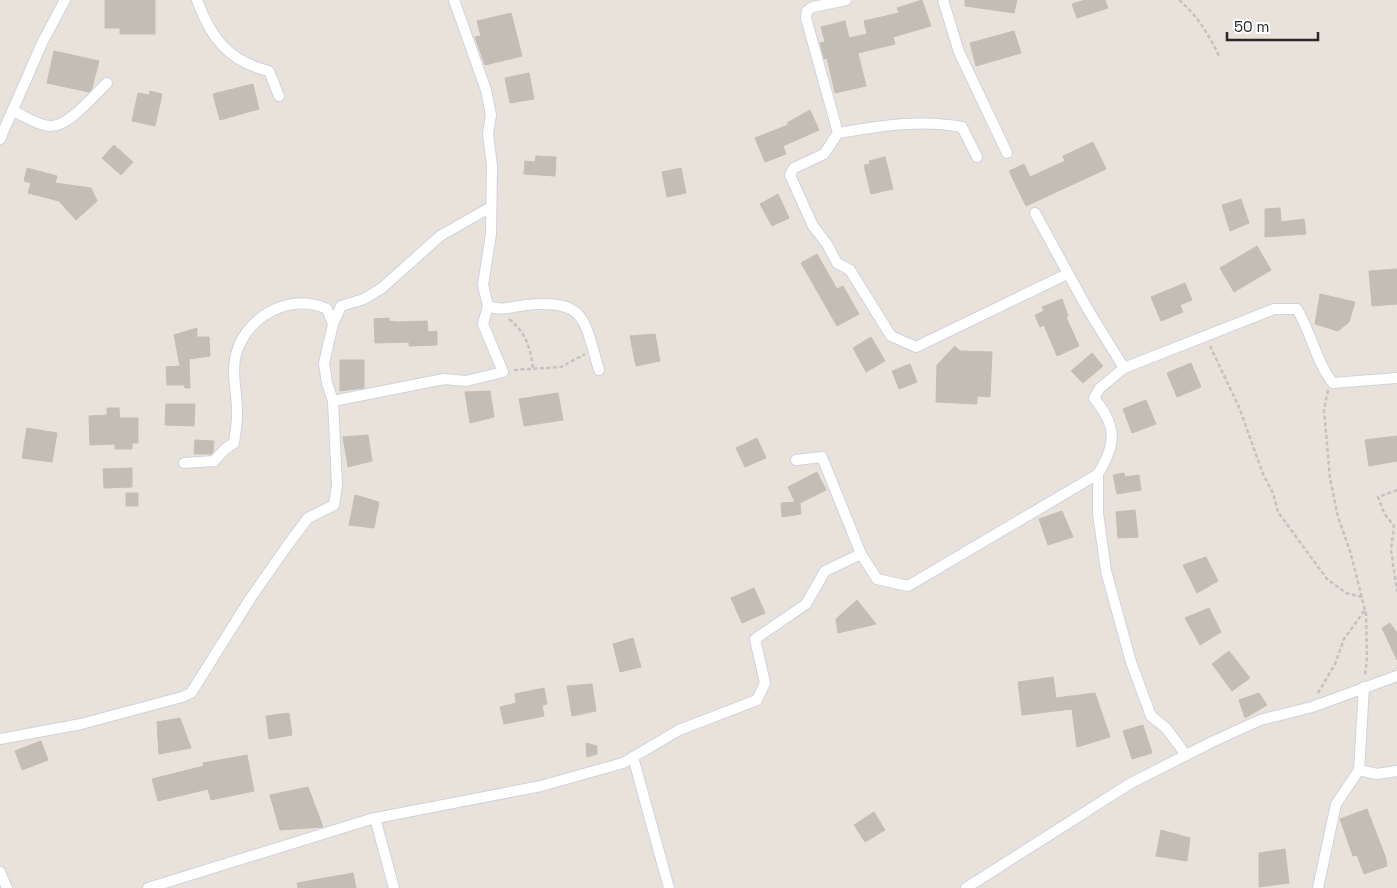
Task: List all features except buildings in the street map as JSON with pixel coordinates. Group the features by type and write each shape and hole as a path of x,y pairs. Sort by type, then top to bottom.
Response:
{"street":[{"path":"0,139 44,41 65,0"},
{"path":"197,0 205,23 227,52 250,66 269,71 279,96"},
{"path":"454,0 486,90 491,115 488,134 492,166 491,234 483,285 492,308"},
{"path":"838,133 806,18 807,11 813,7 846,0"},
{"path":"942,0 959,52 1008,152"},
{"path":"13,111 46,126 55,126 78,113 107,82"},
{"path":"977,157 962,127 941,123 904,123 838,133 824,154 794,168 790,175 812,226 827,244 837,263 850,270 856,278 891,336 916,347 1067,274"},
{"path":"0,739 81,724 182,697 191,692 250,599 308,518 334,505 337,486 333,401 327,383 324,363 333,324 341,306 364,299 382,288 440,236 491,207"},
{"path":"1035,213 1067,274 1124,368"},
{"path":"184,463 214,461 225,449 234,443 237,417 235,386 237,351 260,318 284,305 316,304 327,309 333,324"},
{"path":"492,308 554,304 574,309 585,322 599,370"},
{"path":"333,401 444,379 466,381 489,377 503,372 483,324 492,308"},
{"path":"796,460 822,457 861,554 877,578 908,586 1098,474 1110,456 1113,439 1107,414 1094,398 1100,388 1124,368 1274,309 1297,309 1308,327 1327,376 1333,383 1397,378"},
{"path":"1098,474 1098,512 1106,571 1131,662 1151,716 1166,728 1186,756"},
{"path":"148,888 375,818 541,786 623,763 679,730 757,700 765,683 755,639 806,604 825,571 861,554"},
{"path":"966,888 1131,782 1260,720 1312,707 1397,676"},
{"path":"1318,888 1336,804 1359,770 1364,687"},
{"path":"634,757 669,888"},
{"path":"1359,770 1377,774 1397,771"},
{"path":"375,818 394,888"},
{"path":"0,872 7,888"}],"path":[{"path":"1179,0 1199,22 1219,56"},
{"path":"492,308 516,325 529,344 533,368"},
{"path":"1205,336 1235,399 1262,474 1273,493 1278,512 1327,579 1346,593 1362,597"},
{"path":"503,372 561,367 594,351"},
{"path":"1333,383 1327,391 1324,410 1330,478 1338,517 1350,551 1365,610 1368,658 1364,687"},
{"path":"1397,490 1378,497 1384,513 1394,526 1391,550 1397,591"},
{"path":"1312,707 1335,664 1344,639 1365,610"}]}
